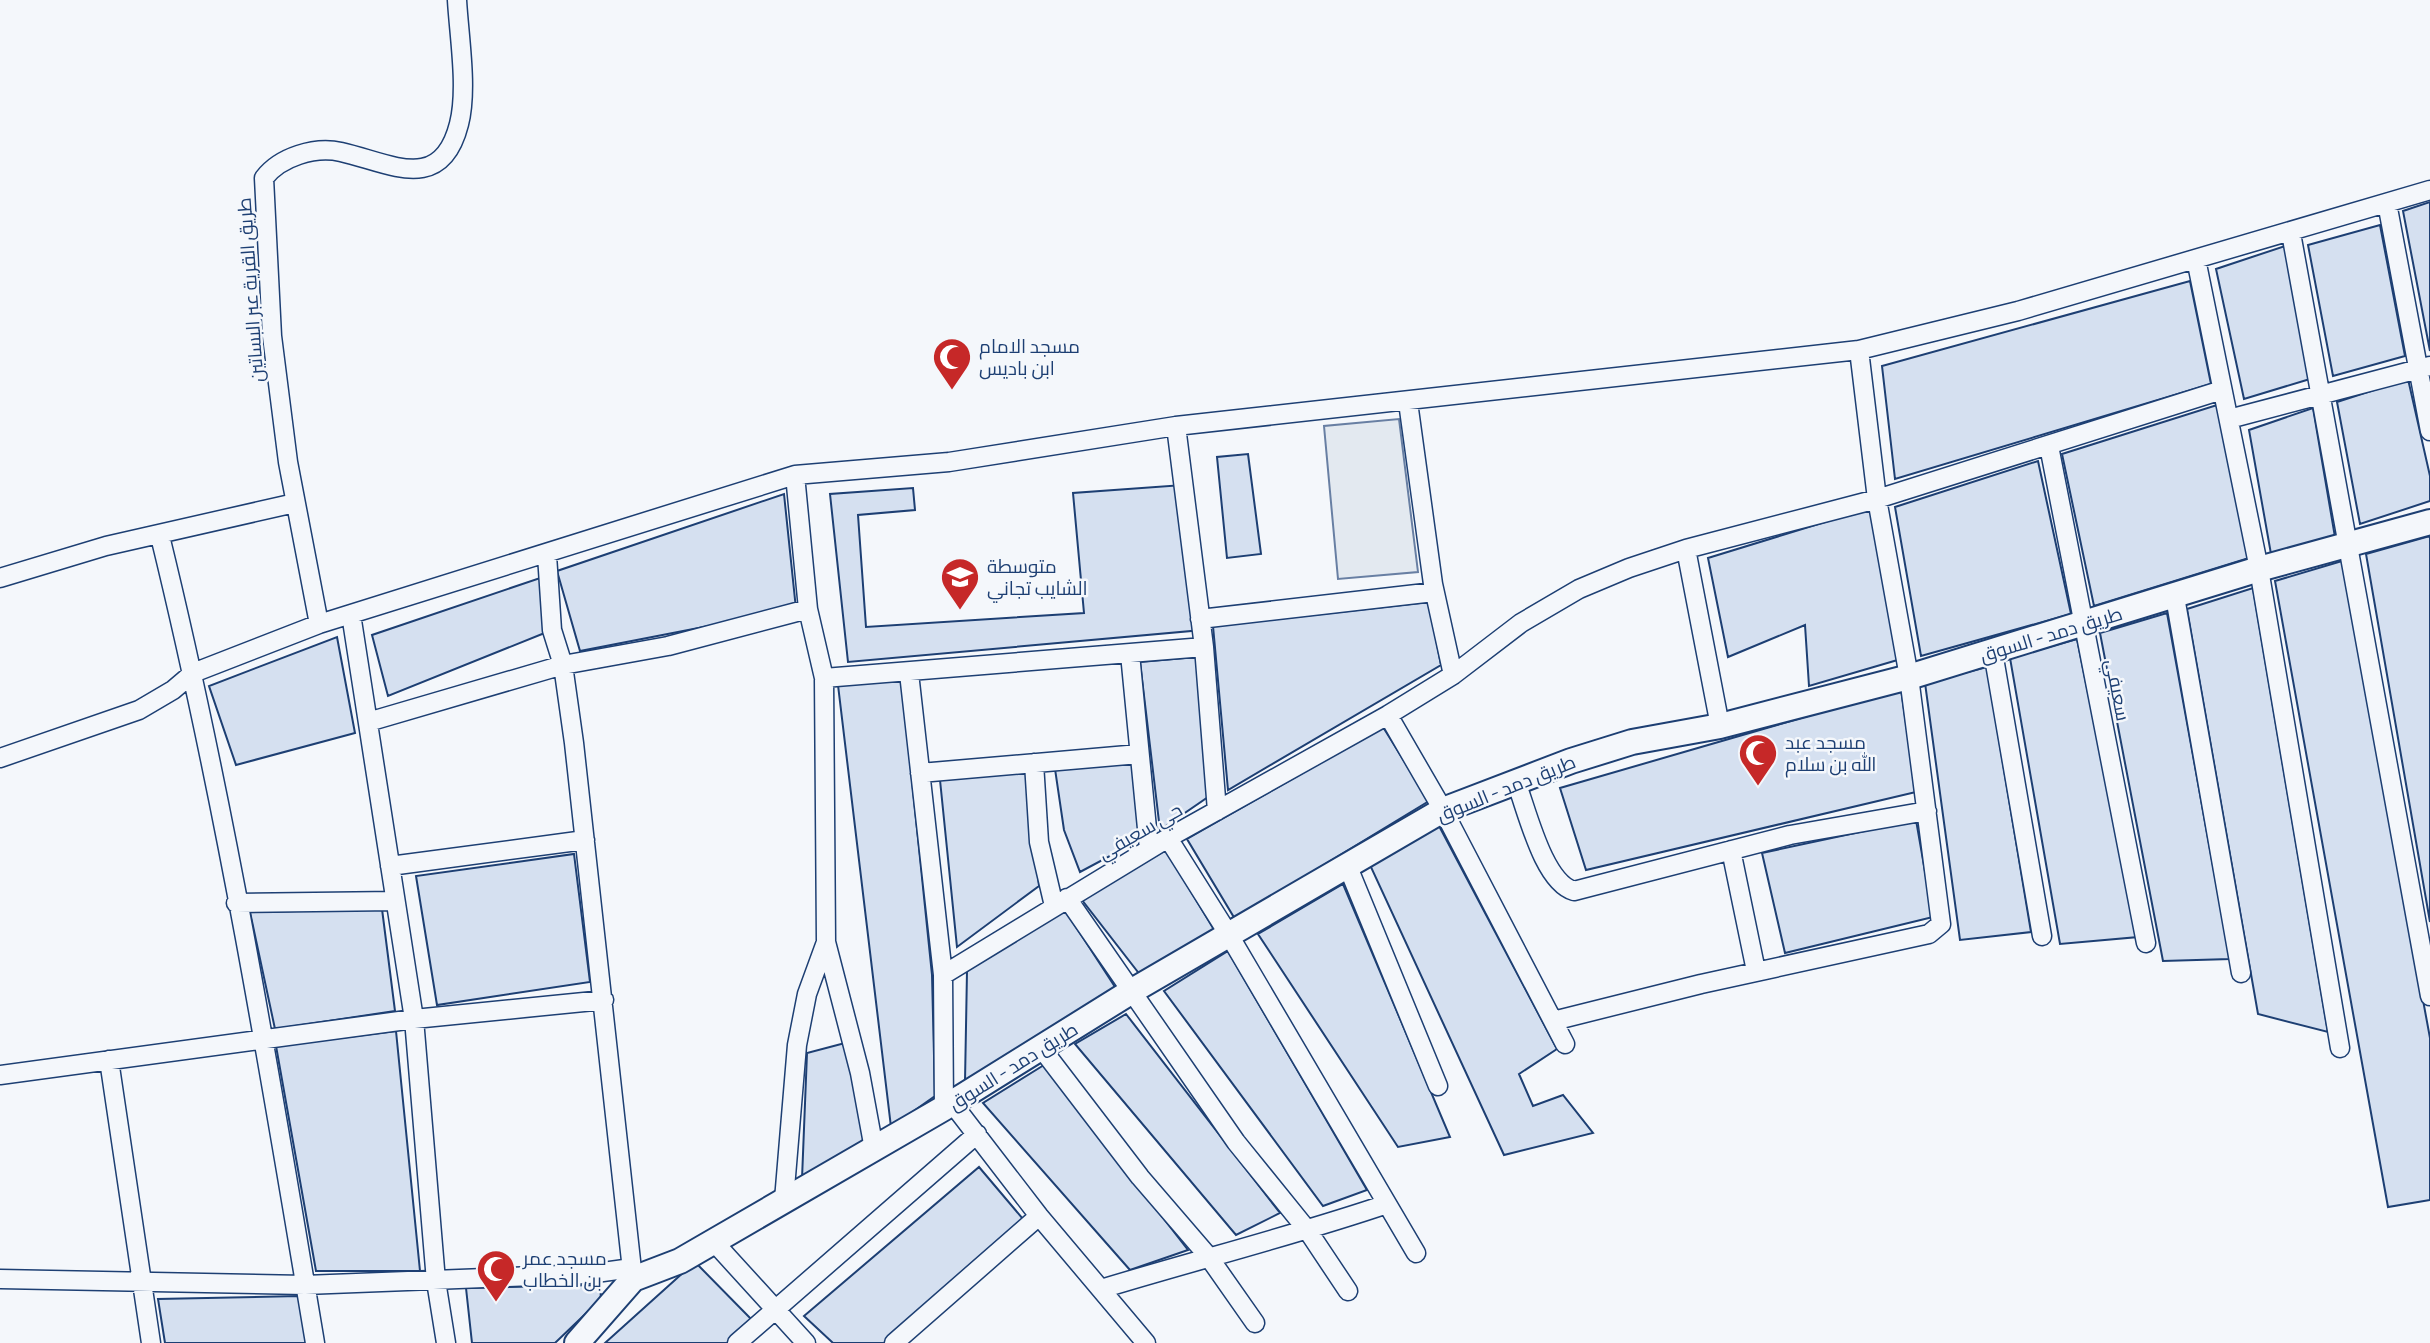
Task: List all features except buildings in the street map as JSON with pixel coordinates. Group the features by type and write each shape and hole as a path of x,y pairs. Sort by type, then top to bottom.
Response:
{"main road":[{"name":"طريق دمد - السوق","path":"577,1343 632,1273 680,1261 714,1242 948,1106 1132,990 1230,936 1443,810 1632,742 1720,726 1909,677 2259,569 2430,522"}],"street":[{"name":"طريق القرية عبر البساتين","path":"319,624 295,503 272,336 264,178 273,166 314,152 340,152 383,166 407,169 425,168 447,155 460,121 457,0"},
{"path":"0,758 139,710 173,690 193,673 319,624 547,555 710,500 795,475 949,462 1176,426 1859,351 2018,311 2430,190"},
{"path":"2387,203 2424,367 2430,431"},
{"path":"2291,233 2430,996"},
{"path":"2196,259 2259,569 2340,1048"},
{"path":"1553,1021 1936,930 1941,917 1927,811 1909,677 1877,499 1859,351"},
{"path":"2230,419 2424,367"},
{"name":"حي سعيفي","path":"943,975 1149,849 1388,715 1453,675 1521,623 1579,589 1629,568 1686,549 1877,499 2222,390"},
{"path":"1408,402 1434,592 1453,675"},
{"path":"1176,426 1204,647 1217,811"},
{"name":"سعيفي","path":"2049,446 2146,943"},
{"path":"795,475 808,610 824,678 826,942 860,1073 874,1149"},
{"path":"0,578 106,546 160,536 295,503"},
{"path":"160,536 193,673 236,903 265,1039 315,1343"},
{"path":"1686,549 1720,726"},
{"path":"0,1279 305,1285 632,1273 604,1000 563,665 552,630 547,555"},
{"path":"1200,619 1434,592"},
{"path":"2175,597 2241,973"},
{"path":"368,722 563,665 668,646 808,610"},
{"path":"351,614 414,1019 436,1281 446,1343"},
{"path":"824,678 1204,647"},
{"path":"1993,652 2042,936"},
{"path":"1130,654 1149,849"},
{"path":"908,673 943,975 948,1106 977,1134 1039,1216 1146,1343"},
{"path":"1388,715 1443,810 1565,1044"},
{"path":"920,773 1139,754"},
{"path":"1034,764 1039,842 1060,902 1132,990 1236,1142 1308,1231 1348,1291"},
{"path":"1516,782 1546,864 1567,889 1584,889 1790,835 1927,811"},
{"path":"1168,838 1230,936 1416,1253"},
{"path":"390,866 585,840"},
{"path":"1731,850 1756,971"},
{"path":"1348,867 1438,1086"},
{"path":"236,903 395,901"},
{"path":"784,1200 797,1045 807,994 826,942"},
{"path":"0,1075 414,1019 604,1000"},
{"path":"1042,1049 1140,1177 1208,1256 1255,1322"},
{"path":"109,1060 151,1343"},
{"path":"737,1343 977,1134"},
{"path":"1101,1289 1208,1256 1308,1231 1387,1204"},
{"path":"894,1343 1039,1216"},
{"path":"714,1242 777,1308 806,1343"}],"shaded area":[{"path":"1399,419 1418,572 1338,579 1324,426"}],"place":[{"name":"مسجد الامام ابن باديس","path":"952,391"},
{"name":"متوسطة الشايب تجاني","path":"960,611"},
{"name":"مسجد عبد الله بن سلام","path":"1758,787"},
{"name":"مسجد عمر بن الخطاب","path":"496,1303"}]}
